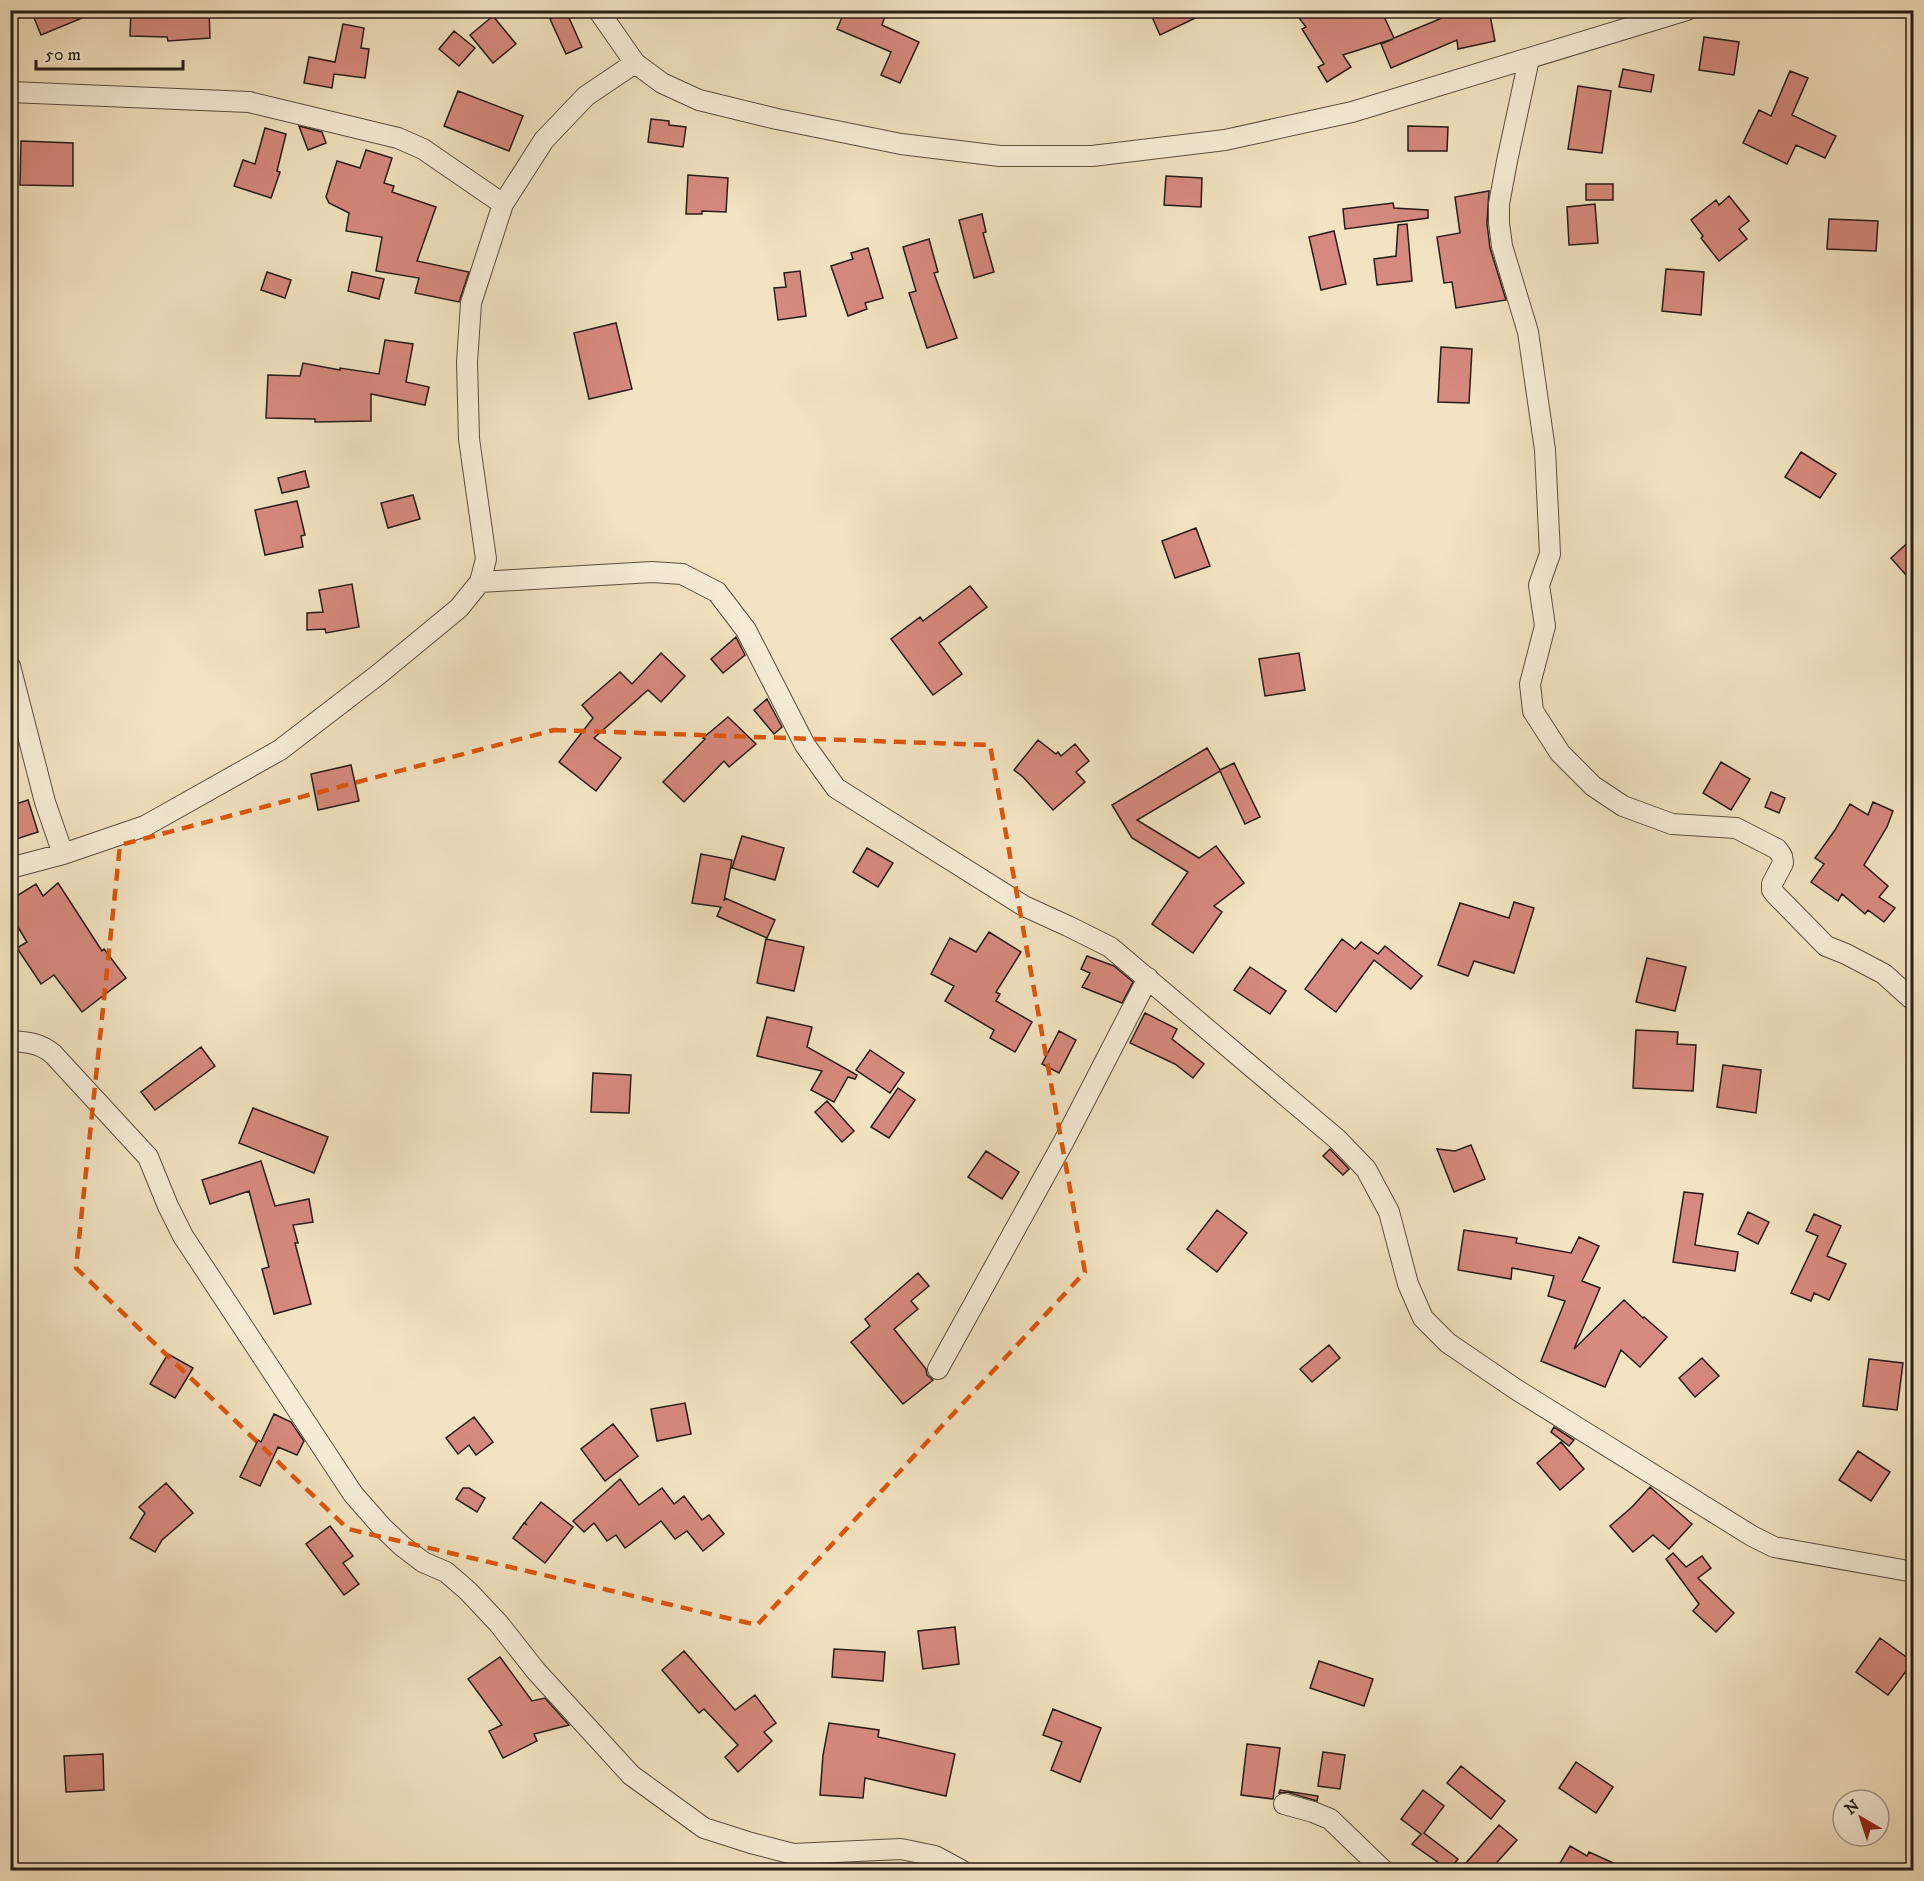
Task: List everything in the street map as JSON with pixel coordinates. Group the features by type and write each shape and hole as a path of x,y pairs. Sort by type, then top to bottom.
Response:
{"street":[{"path":"598,10 635,63 662,83 699,100 777,119 900,144 1000,156 1092,156 1225,140 1352,112 1688,10"},
{"path":"1529,59 1499,204 1499,223 1502,246 1528,332 1545,450 1550,554 1539,585 1545,626 1530,684 1533,711 1560,753 1593,786 1623,806 1672,824 1736,828 1777,849 1782,856 1783,863 1772,884 1772,890 1776,895 1826,946 1884,974 1914,1001"},
{"path":"10,868 63,854 145,826 280,750 379,674 459,608 480,582 486,559 469,439 467,362 471,303 503,204 544,140 586,96 635,63"},
{"path":"10,92 249,102 398,138 423,149 503,204"},
{"path":"480,582 652,572 682,574 717,591 746,630 805,745 836,788 1024,906 1110,947 1337,1139 1366,1170 1389,1212 1408,1284 1423,1318 1448,1343 1517,1390 1752,1536 1774,1547 1914,1572"},
{"path":"10,666 45,802 63,854"},
{"path":"938,1369 1064,1141 1148,978"},
{"path":"10,1041 36,1043 53,1053 148,1157 183,1236 353,1494 402,1546 423,1562 446,1572 468,1591 499,1624 536,1671 631,1775 704,1828 751,1843 793,1854 901,1849 935,1856 961,1870"},
{"path":"1284,1804 1330,1819 1383,1870"}],"highlighted area":[{"path":"554,730 990,745 1085,1272 757,1625 348,1529 76,1268 120,845"}],"building":[{"path":"31,10 99,10 99,11 41,35"},
{"path":"131,10 209,10 210,38 168,41 167,37 130,36"},
{"path":"845,10 871,10 885,16 882,25 919,42 900,83 881,75 891,52 837,29"},
{"path":"1149,10 1212,10 1160,35"},
{"path":"1293,10 1381,10 1394,38 1442,18 1441,10 1489,10 1495,41 1458,49 1457,40 1391,68 1381,44 1393,39 1343,55 1351,67 1327,82 1318,67 1324,64 1302,29 1306,27"},
{"path":"566,11 582,47 566,54 550,19"},
{"path":"493,16 516,44 493,63 470,35"},
{"path":"343,24 364,28 361,48 369,49 365,78 334,74 332,88 304,83 309,57 335,62"},
{"path":"454,31 475,48 459,66 439,49"},
{"path":"1704,37 1739,42 1734,75 1699,70"},
{"path":"1623,69 1654,75 1651,92 1619,87"},
{"path":"1790,71 1808,78 1792,115 1836,136 1825,158 1796,145 1787,164 1743,143 1759,110 1771,116"},
{"path":"1578,86 1611,91 1602,153 1568,149"},
{"path":"458,91 523,116 509,151 444,126"},
{"path":"651,119 669,121 669,125 686,127 683,147 648,142"},
{"path":"299,126 322,132 326,143 308,150"},
{"path":"1408,126 1448,127 1447,151 1408,151"},
{"path":"265,128 286,134 277,171 280,172 271,198 234,186 243,160 255,164"},
{"path":"21,141 73,143 73,186 20,185"},
{"path":"366,150 392,158 384,183 394,186 392,192 436,207 417,261 469,272 459,302 415,293 419,278 376,271 382,237 346,231 349,213 329,203 326,197 337,161 360,168"},
{"path":"688,175 728,178 726,212 702,211 702,214 686,214"},
{"path":"1166,176 1202,178 1201,207 1164,205"},
{"path":"1586,184 1613,184 1613,200 1586,200"},
{"path":"1489,191 1487,223 1490,248 1506,300 1456,308 1452,282 1444,283 1437,237 1460,233 1455,197"},
{"path":"1729,196 1749,221 1739,229 1747,239 1719,261 1701,238 1703,236 1691,220 1716,200 1719,205"},
{"path":"1393,203 1394,208 1428,210 1428,218 1345,229 1343,209"},
{"path":"1595,204 1598,243 1569,245 1567,207"},
{"path":"982,214 986,232 983,233 994,272 974,278 959,220"},
{"path":"1829,219 1878,221 1876,251 1827,249"},
{"path":"1407,224 1412,281 1377,285 1374,259 1396,256 1398,225"},
{"path":"1334,231 1346,284 1321,290 1309,237"},
{"path":"929,239 938,272 934,273 957,338 927,348 909,293 916,291 903,247"},
{"path":"868,248 883,298 865,303 867,309 848,316 831,266 853,259 851,253"},
{"path":"1666,269 1704,272 1701,315 1662,311"},
{"path":"800,271 806,316 778,320 774,288 786,287 784,273"},
{"path":"267,272 291,280 285,298 261,290"},
{"path":"352,272 384,279 379,299 348,291"},
{"path":"616,323 632,389 589,399 574,333"},
{"path":"385,340 413,344 406,382 429,387 425,405 371,394 371,421 315,422 315,419 266,418 268,375 300,376 303,363 379,374"},
{"path":"1441,347 1472,349 1469,403 1438,402"},
{"path":"1801,452 1836,474 1820,498 1785,477"},
{"path":"305,471 309,487 282,493 278,478"},
{"path":"413,495 420,519 388,528 381,503"},
{"path":"297,501 305,535 301,536 303,547 265,555 255,510"},
{"path":"1196,528 1210,566 1175,578 1162,541"},
{"path":"1914,537 1914,584 1891,558"},
{"path":"352,584 359,627 326,633 325,629 307,630 307,613 323,612 319,590"},
{"path":"970,586 987,607 939,643 962,674 933,695 891,639 920,617 923,621"},
{"path":"736,637 745,655 723,673 711,659"},
{"path":"661,653 685,676 661,702 648,690 594,738 621,758 596,791 559,762 593,718 582,705 620,672 632,684"},
{"path":"1299,653 1305,690 1265,696 1259,659"},
{"path":"767,699 782,727 774,734 754,710"},
{"path":"728,717 756,744 729,767 724,761 684,802 663,782 705,739 703,738"},
{"path":"1038,740 1061,756 1075,744 1089,761 1076,772 1085,782 1053,810 1014,770"},
{"path":"1207,748 1220,770 1234,763 1260,817 1245,824 1220,771 1137,820 1199,858 1216,846 1244,883 1214,906 1222,912 1193,953 1152,924 1188,872 1132,838 1112,805"},
{"path":"1721,762 1750,779 1731,810 1703,793"},
{"path":"351,765 359,801 318,810 311,774"},
{"path":"1771,792 1785,798 1779,813 1765,807"},
{"path":"28,800 38,832 10,841 10,806"},
{"path":"1873,802 1893,811 1887,827 1864,865 1888,886 1879,897 1895,908 1884,922 1868,910 1865,914 1842,894 1838,901 1811,882 1824,864 1815,858 1850,804 1868,815"},
{"path":"742,836 784,848 775,880 732,868"},
{"path":"867,848 893,863 878,887 853,872"},
{"path":"701,854 732,860 724,901 725,898 775,920 767,938 717,916 721,907 692,903"},
{"path":"58,883 102,951 104,949 126,978 82,1012 54,975 41,984 17,948 27,942 10,914 10,900 36,884 43,896"},
{"path":"1514,902 1534,908 1514,973 1474,961 1468,976 1438,965 1460,903 1509,918"},
{"path":"989,932 1021,952 996,992 1000,994 996,1001 1032,1022 1015,1052 990,1038 994,1030 945,1001 954,986 931,974 950,938 976,952"},
{"path":"766,939 804,947 794,991 757,983"},
{"path":"1342,939 1355,949 1361,942 1378,954 1385,946 1422,976 1411,989 1374,960 1336,1012 1305,989"},
{"path":"1087,956 1114,966 1133,982 1122,1003 1082,987 1090,973 1081,969"},
{"path":"1647,958 1686,967 1675,1011 1636,1002"},
{"path":"1250,967 1286,991 1270,1014 1234,990"},
{"path":"1145,1013 1177,1029 1172,1039 1204,1064 1193,1078 1175,1064 1130,1043"},
{"path":"767,1017 812,1027 807,1047 857,1075 855,1079 848,1077 834,1102 811,1090 822,1071 757,1056"},
{"path":"1636,1030 1678,1032 1677,1044 1696,1045 1693,1091 1633,1088"},
{"path":"1059,1031 1076,1040 1059,1073 1042,1064"},
{"path":"201,1047 215,1066 155,1110 141,1092"},
{"path":"870,1050 904,1073 890,1093 856,1070"},
{"path":"1723,1065 1761,1070 1756,1113 1717,1107"},
{"path":"593,1073 631,1075 629,1113 591,1112"},
{"path":"898,1088 915,1100 889,1138 871,1127"},
{"path":"827,1101 854,1131 842,1142 815,1112"},
{"path":"253,1108 328,1137 314,1173 239,1143"},
{"path":"1471,1145 1485,1179 1454,1192 1437,1149 1455,1151"},
{"path":"1330,1149 1349,1169 1343,1175 1323,1156"},
{"path":"986,1151 1019,1172 1002,1199 968,1177"},
{"path":"261,1161 275,1206 309,1199 313,1222 293,1225 298,1243 295,1243 311,1304 274,1314 262,1269 269,1267 249,1191 210,1204 202,1180"},
{"path":"1684,1192 1703,1194 1695,1245 1738,1252 1735,1271 1673,1262"},
{"path":"1217,1210 1247,1233 1217,1272 1187,1249"},
{"path":"1748,1212 1769,1222 1758,1244 1738,1234"},
{"path":"1814,1214 1841,1226 1827,1256 1846,1264 1829,1300 1814,1293 1811,1301 1791,1293 1818,1236 1806,1231"},
{"path":"1464,1230 1517,1238 1516,1243 1571,1253 1579,1237 1599,1246 1582,1281 1600,1288 1574,1349 1624,1300 1667,1337 1640,1367 1621,1350 1605,1387 1541,1361 1565,1301 1548,1296 1554,1276 1512,1268 1511,1279 1458,1270"},
{"path":"918,1273 929,1286 911,1301 918,1309 894,1329 933,1380 903,1404 851,1342 870,1326 865,1319"},
{"path":"1329,1345 1340,1358 1312,1382 1300,1369"},
{"path":"168,1354 193,1368 175,1398 150,1384"},
{"path":"1702,1358 1719,1376 1695,1397 1679,1378"},
{"path":"1869,1359 1903,1363 1897,1410 1863,1406"},
{"path":"685,1403 691,1434 657,1441 651,1409"},
{"path":"274,1414 291,1422 304,1441 297,1455 278,1447 260,1486 240,1477 258,1440 261,1442"},
{"path":"474,1417 493,1442 476,1455 469,1445 458,1454 446,1438"},
{"path":"613,1424 638,1456 605,1481 581,1449"},
{"path":"1554,1427 1574,1440 1569,1446 1551,1432"},
{"path":"1561,1442 1584,1469 1560,1490 1537,1463"},
{"path":"1858,1451 1890,1472 1871,1501 1839,1480"},
{"path":"620,1479 639,1505 662,1488 674,1504 684,1496 702,1520 709,1515 724,1534 703,1551 687,1531 675,1539 661,1521 625,1548 616,1535 607,1541 594,1523 584,1532 573,1521"},
{"path":"166,1483 193,1513 162,1540 155,1552 130,1538 145,1513 139,1507"},
{"path":"1650,1487 1692,1524 1669,1549 1653,1535 1633,1552 1610,1526"},
{"path":"463,1488 469,1488 485,1498 477,1512 456,1499"},
{"path":"541,1502 573,1527 545,1563 513,1538"},
{"path":"330,1526 353,1556 343,1563 359,1584 344,1595 306,1544"},
{"path":"1673,1553 1686,1567 1702,1556 1711,1568 1698,1578 1734,1613 1716,1632 1693,1611 1699,1604 1666,1559"},
{"path":"955,1627 959,1664 923,1669 918,1631"},
{"path":"1880,1638 1913,1662 1888,1695 1856,1672"},
{"path":"834,1649 885,1652 883,1681 832,1677"},
{"path":"684,1651 735,1710 755,1695 776,1723 764,1732 772,1741 738,1772 725,1757 738,1745 704,1709 699,1713 662,1670"},
{"path":"500,1657 532,1701 545,1698 569,1725 534,1734 537,1741 503,1758 489,1731 502,1725 468,1679"},
{"path":"1319,1661 1373,1679 1364,1706 1310,1688"},
{"path":"1053,1709 1101,1728 1080,1782 1051,1770 1062,1742 1043,1735"},
{"path":"829,1723 879,1730 878,1737 955,1754 946,1796 865,1778 863,1798 820,1795 823,1755"},
{"path":"1247,1744 1280,1748 1273,1799 1241,1795"},
{"path":"1323,1752 1345,1755 1340,1789 1318,1786"},
{"path":"103,1754 104,1790 66,1792 64,1756"},
{"path":"1576,1762 1613,1787 1596,1813 1559,1788"},
{"path":"1461,1766 1505,1801 1491,1819 1447,1783"},
{"path":"1280,1790 1318,1796 1317,1801 1287,1792 1279,1793"},
{"path":"1423,1790 1444,1806 1424,1833 1458,1859 1449,1870 1412,1844 1421,1834 1401,1819"},
{"path":"1499,1825 1517,1840 1490,1870 1475,1870 1466,1863"},
{"path":"1570,1846 1587,1856 1589,1852 1629,1870 1556,1870"},
{"path":"814,1865 813,1870 792,1870 792,1866"}]}
